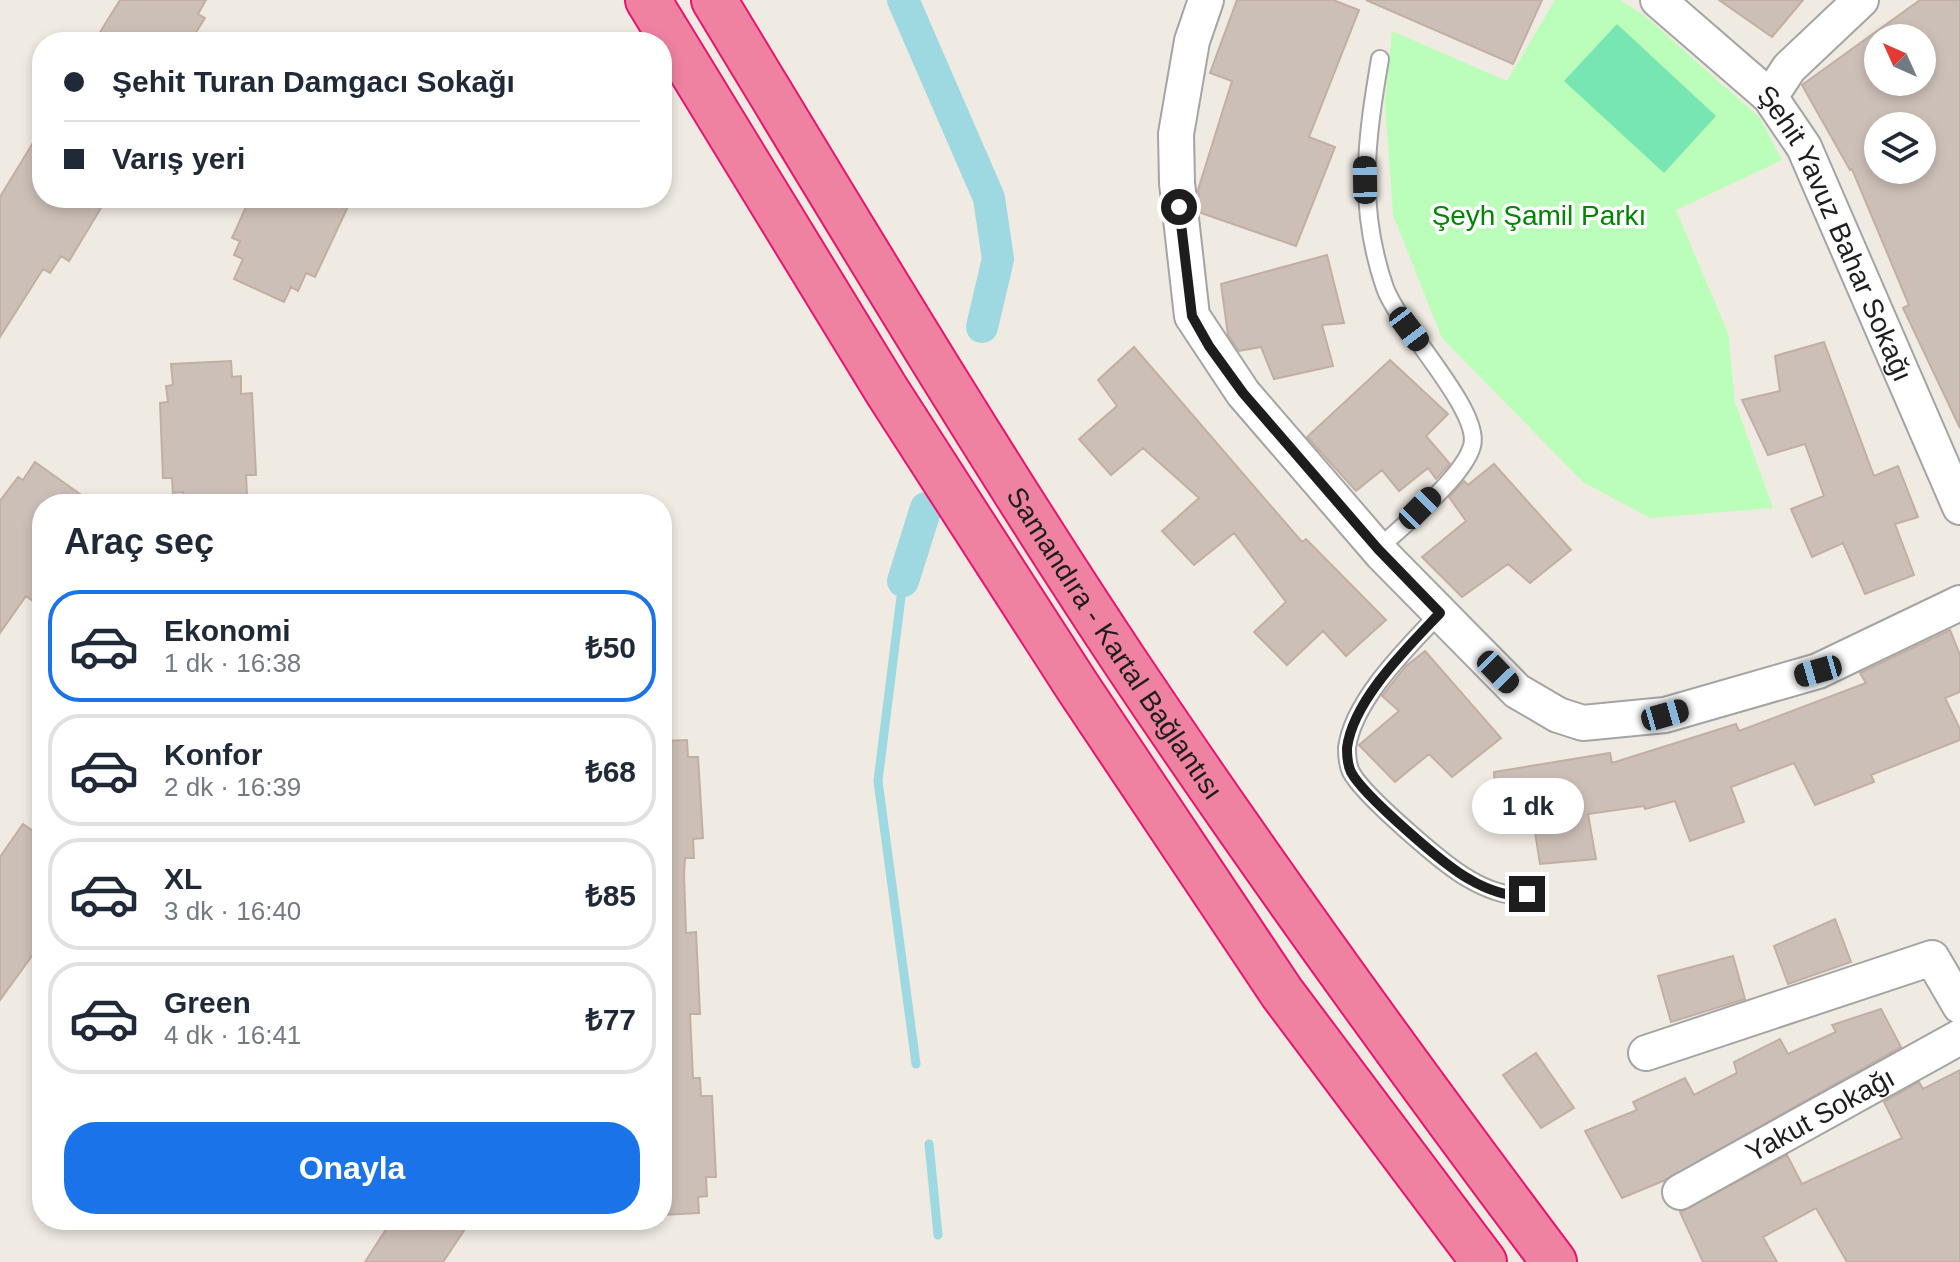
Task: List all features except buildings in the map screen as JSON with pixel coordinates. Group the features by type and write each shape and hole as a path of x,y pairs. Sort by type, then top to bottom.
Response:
{"highway":[{"name":"Samandıra - Kartal Bağlantısı","path":"648,0 668,32"},
{"name":"Samandıra - Kartal Bağlantısı","path":"714,0 902,310 1124,660 1308,925 1554,1262"},
{"name":"Samandıra - Kartal Bağlantısı","path":"672,39 887,391 1077,686 1282,993 1484,1262"}],"street":[{"path":"1206,0 1192,41 1176,134 1181,225 1192,316 1243,393 1378,549 1517,691 1558,715 1583,723 1665,715 1818,671 1960,603"},
{"name":"Şehit Yavuz Bahar Sokağı","path":"1658,0 1770,97 1804,147 1960,507"},
{"path":"1770,97 1789,68 1861,0"},
{"path":"1646,1053 1932,958 1960,1006"},
{"name":"Yakut Sokağı","path":"1680,1192 1960,1037"}],"lane":[{"path":"1378,549 1458,469 1472,448 1474,434 1468,414 1397,313 1385,288 1366,199 1365,145 1380,59"},
{"path":"1440,613 1396,660 1353,723 1347,751 1351,772 1388,813 1469,879 1505,894 1527,894"}],"green space":[{"name":"Şeyh Şamil Parkı","path":"1555,0 1620,0 1645,16 1760,118 1782,160 1676,210 1728,333 1735,402 1773,508 1650,518 1583,482 1442,338 1393,215 1385,103 1392,31 1507,81"},
{"path":"1617,24 1716,116 1664,173 1564,81"}],"waterway":[{"path":"903,0 989,198 998,259 982,327"},
{"path":"903,581 926,508"},
{"path":"903,581 878,781 916,1064"},
{"path":"929,1144 938,1235"}],"route":[{"path":"1179,207 1192,316 1209,346 1243,393 1378,549 1440,613 1396,660 1353,723 1347,751 1351,772 1388,813 1469,879 1505,894 1527,894"}]}
